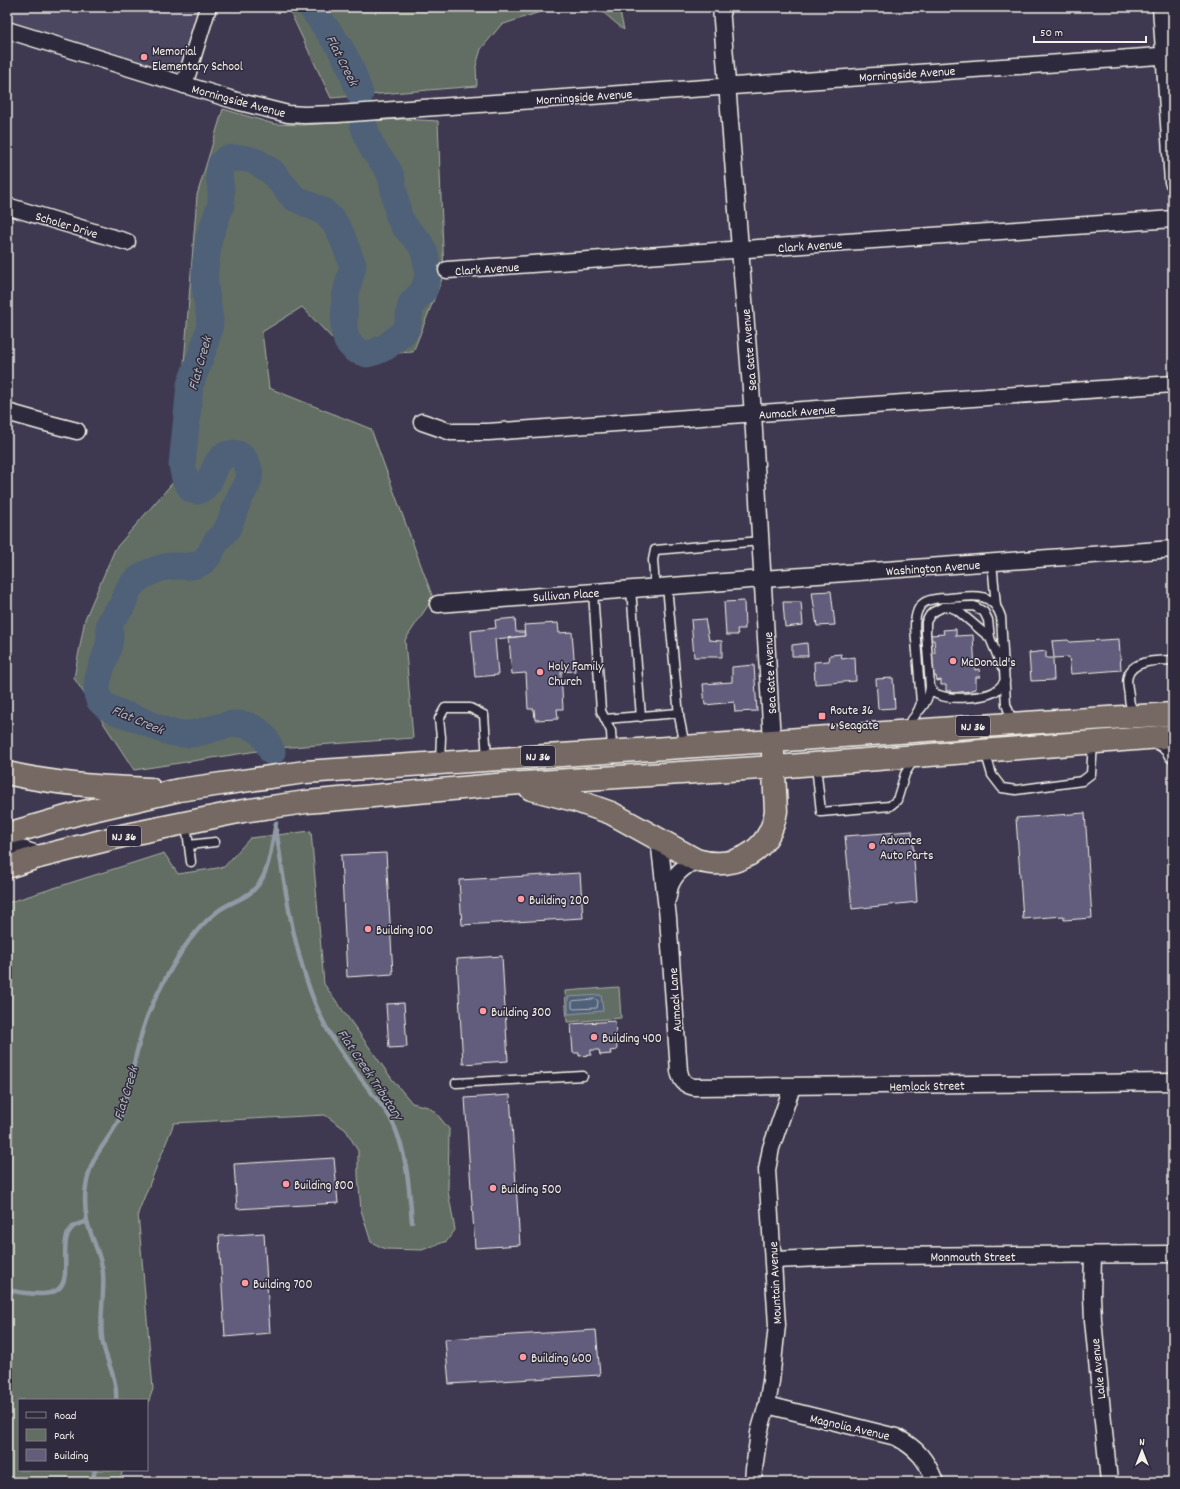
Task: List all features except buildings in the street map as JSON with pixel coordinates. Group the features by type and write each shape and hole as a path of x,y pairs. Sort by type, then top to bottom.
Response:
{"highway":[{"name":"NJ 36","path":"7,834 80,813 179,790 304,772 1173,714"},
{"name":"NJ 36","path":"7,867 38,857 186,822 243,811 306,802 507,784 775,767 1173,736"},
{"path":"507,784 594,806 611,813 696,860 711,864 729,862 752,854 770,834 775,820 775,767 772,741"},
{"path":"7,773 27,778 84,786 179,790"}],"main road":[{"path":"7,839 16,849 23,853 38,857"}],"street":[{"path":"184,85 208,7"},
{"name":"Sea Gate Avenue","path":"721,7 753,414 772,741"},
{"path":"1161,7 1169,55 1173,182"},
{"name":"Morningside Avenue","path":"7,30 240,102 288,114 304,115 1169,55"},
{"name":"Scholer Drive","path":"8,210 127,242"},
{"name":"Clark Avenue","path":"446,270 1173,219"},
{"name":"Aumack Avenue","path":"422,422 451,432 488,432 1173,384"},
{"path":"7,412 77,431"},
{"name":"Washington Avenue","path":"693,584 1173,549"},
{"name":"Sullivan Place","path":"438,604 693,584"},
{"path":"1147,737 1159,741 1169,747 1173,756"},
{"name":"Aumack Lane","path":"659,840 668,918 679,1070 683,1082"},
{"name":"Aumack Lane","path":"668,918 668,894 672,881 679,870 696,860"},
{"name":"Hemlock Street","path":"683,1082 688,1086 694,1087 1173,1082"},
{"name":"Mountain Avenue","path":"754,1482 754,1469 759,1433 767,1405 777,1325 767,1170 768,1156 792,1086"},
{"name":"Monmouth Street","path":"774,1260 868,1256 1173,1254"},
{"name":"Lake Avenue","path":"1094,1255 1092,1320 1109,1482"},
{"name":"Magnolia Avenue","path":"767,1405 896,1437 908,1443 922,1456 931,1469 935,1482"}],"lane":[{"path":"686,747 679,713 661,586 653,560 656,550 761,542"},
{"path":"992,562 996,606 1000,617 1008,710 1010,715 1025,723"},
{"path":"631,589 641,717"},
{"path":"594,592 601,711 611,731 612,751"},
{"path":"919,711 921,703 915,617 919,608 925,602 934,599 973,595 984,597 996,606"},
{"path":"901,731 913,720 929,696 930,687 926,622 930,615 937,609 974,606 982,610 987,617 990,638 1005,678"},
{"path":"949,607 957,610 990,638"},
{"path":"1145,716 1131,708 1129,702 1128,676 1131,670 1148,662 1173,660"},
{"path":"930,687 936,694 948,697 981,696 995,691 1005,678"},
{"path":"440,762 441,737 439,719 445,708 470,708 484,715 487,759"},
{"path":"605,719 679,713"},
{"path":"985,750 992,775 1002,788 1016,790 1082,781 1091,774 1093,742"},
{"path":"816,764 821,812 890,806 898,800 905,774 916,756"},
{"path":"186,822 191,862"},
{"path":"189,845 215,842"},
{"path":"456,1083 583,1076"}],"shaded area":[{"name":"Memorial Elementary School","path":"7,7 207,7 184,85 7,30"}],"green space":[{"path":"290,7 555,7 501,25 481,49 476,66 477,86 331,98 292,16"},
{"path":"597,7 619,7 624,30"},
{"path":"223,109 274,124 303,125 402,119 438,121 444,274 413,352 349,356 302,307 262,332 269,388 371,429 433,598 405,640 413,738 277,748 134,770 74,678 85,619 115,549 175,480 197,195"},
{"path":"311,831 324,984 392,1079 412,1103 428,1107 436,1113 449,1129 448,1191 455,1230 447,1241 422,1250 385,1249 371,1242 361,1210 358,1175 358,1151 346,1130 325,1115 174,1123 138,1213 153,1389 148,1403 148,1399 18,1399 18,1471 123,1471 119,1482 7,1482 7,903 164,853 178,874 224,867 250,838"},
{"path":"619,987 621,1018 567,1022 565,991"}],"water":[{"path":"601,995 603,1011 568,1014 568,997"}],"waterway":[{"name":"Flat Creek","path":"311,7 339,46 350,66 360,94"},
{"name":"Flat Creek","path":"272,752 263,735 256,729 246,725 231,724 202,732 187,734 166,731 110,709 98,698 97,685 110,641 110,623 122,606 130,587 144,575 156,570 173,566 192,566 205,560 209,556 217,540 227,529 250,474 247,463 240,455 233,453 229,454 223,456 219,460 207,484 197,491 192,490 185,479 182,465 190,385 209,329 210,321 205,286 205,269 209,238 221,204 219,175 221,164 226,159 238,158 257,162 272,172 294,198 323,211 334,222 341,234 353,265 345,297 344,326 347,341 355,350 367,354 375,352 386,347 404,332 407,327 411,304 424,290 428,276 428,268 424,251 419,242 404,226 399,217 391,176 372,148 363,123"},
{"name":"Flat Creek","path":"116,1399 112,1372 103,1344 101,1327 103,1273 87,1221 85,1203 87,1179 91,1165 120,1117 127,1095 143,1029 154,1000 164,981 184,948 202,926 218,911 242,898 254,890 259,884 268,864 276,823"},
{"name":"Flat Creek Tributary","path":"276,828 283,878 293,930 307,981 316,1005 331,1036 349,1063 391,1119 404,1156 410,1195 412,1222"},
{"path":"7,1290 40,1294 50,1293 60,1288 64,1280 65,1244 68,1234 74,1226 87,1222"},
{"name":"Flat Creek","path":"92,1482 95,1471"}],"place":[{"name":"Memorial Elementary School","path":"144,57"},
{"name":"McDonald's","path":"953,661"},
{"name":"Holy Family Church","path":"540,672"},
{"name":"Route 36 & Seagate","path":"822,716"},
{"name":"Advance Auto Parts","path":"872,846"},
{"name":"Building 200","path":"521,899"},
{"name":"Building 100","path":"368,929"},
{"name":"Building 300","path":"483,1011"},
{"name":"Building 400","path":"594,1037"},
{"name":"Building 800","path":"286,1184"},
{"name":"Building 500","path":"493,1188"},
{"name":"Building 700","path":"245,1283"},
{"name":"Building 600","path":"523,1357"}]}
